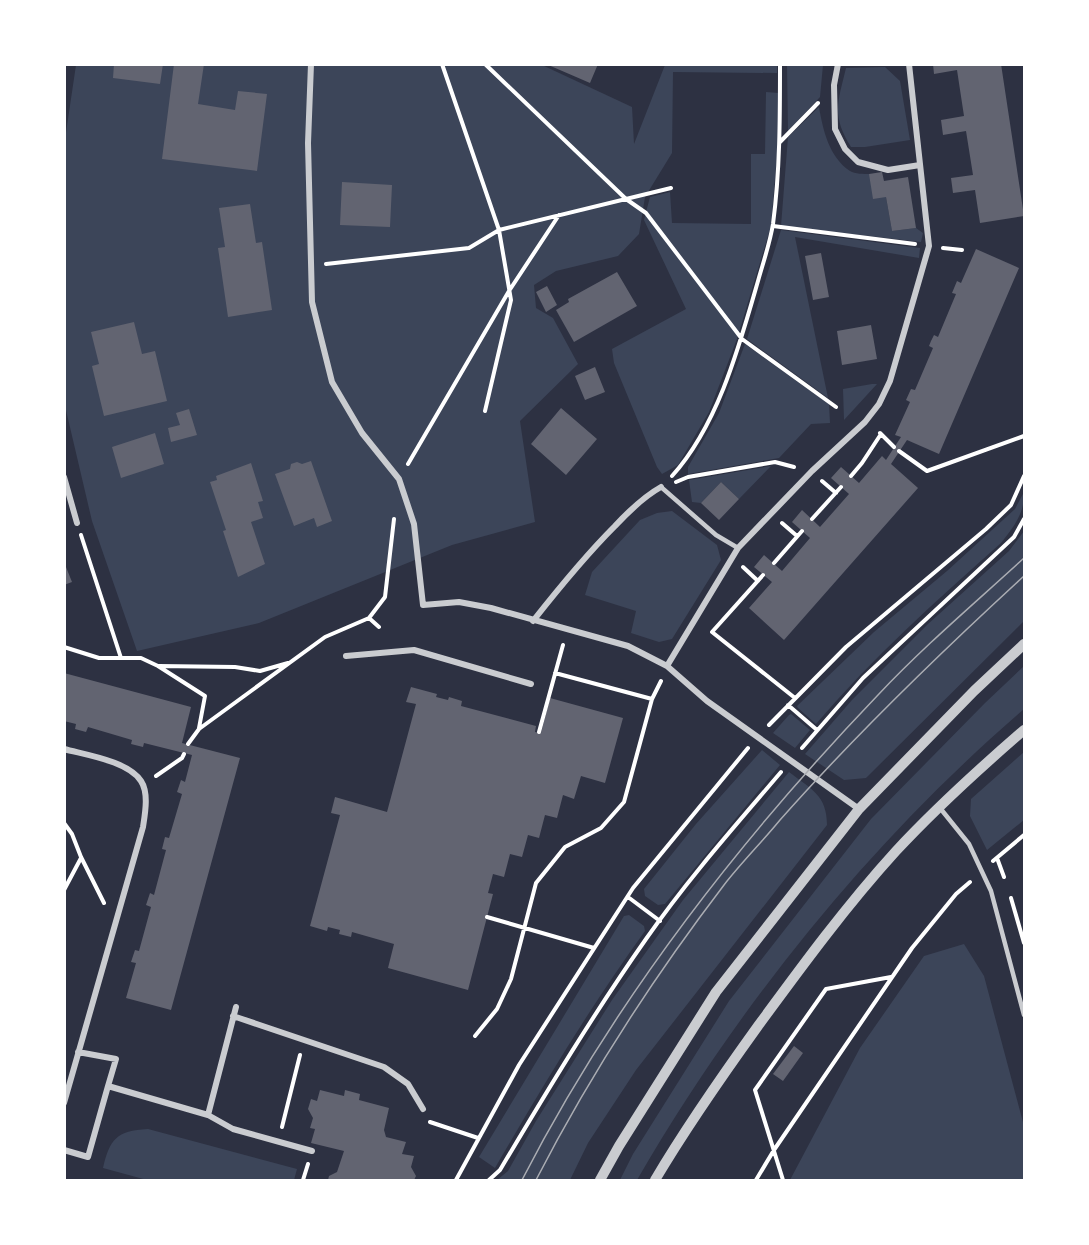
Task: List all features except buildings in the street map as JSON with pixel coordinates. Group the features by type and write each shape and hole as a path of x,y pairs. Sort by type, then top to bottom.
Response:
{"street":[{"path":"311,64 308,128 309,266 312,302 332,382 362,433 399,478 414,524 423,605 459,602 491,608 628,646 667,666 707,701 859,809"},
{"path":"838,64 834,85 835,129 845,149 858,162 888,170 921,165"},
{"path":"667,666 738,548 818,465 865,422 879,404 890,381 930,246 909,64"},
{"path":"64,477 77,523"},
{"path":"533,621 586,555 637,503 661,488"},
{"path":"600,1180 716,992 859,809 1024,644"},
{"path":"346,656 414,650 531,684"},
{"path":"656,1180 702,1104 784,990 857,896 897,850 1024,730"},
{"path":"64,749 128,769 142,782 146,804 143,827 116,926 64,1103"},
{"path":"208,1115 236,1007"},
{"path":"233,1016 384,1067 408,1084 423,1109"},
{"path":"64,1150 88,1157 116,1059 78,1052"},
{"path":"108,1086 208,1115 233,1129 312,1151"}],"lane":[{"path":"661,488 716,535 738,548"},
{"path":"940,808 969,843 983,870 999,914 1023,1002 1024,1015"}],"path":[{"path":"442,64 499,230 511,300 485,411"},
{"path":"485,64 626,199 646,213 742,339 836,406"},
{"path":"661,488 683,463 714,411 742,339 773,226 780,142 780,64"},
{"path":"780,142 834,85"},
{"path":"309,266 469,248 499,230 671,188"},
{"path":"399,478 509,291 559,215"},
{"path":"773,226 930,246"},
{"path":"865,422 894,447"},
{"path":"851,476 881,434"},
{"path":"900,451 927,471 1024,436"},
{"path":"661,488 688,477 775,462"},
{"path":"456,1180 519,1065 628,897 730,769 788,705 846,647 986,529 1011,505 1024,476"},
{"path":"812,519 841,487"},
{"path":"188,744 199,729 325,637 369,618 385,597 395,514"},
{"path":"489,1180 500,1170 580,1037 660,921 703,865 863,678 1014,537 1024,519"},
{"path":"77,523 121,658"},
{"path":"774,563 802,531"},
{"path":"763,575 712,632 795,698"},
{"path":"369,618 379,627"},
{"path":"538,732 567,630"},
{"path":"64,647 99,658 141,658 158,666 205,696 199,729"},
{"path":"158,666 235,667 260,671 291,662"},
{"path":"475,1036 497,1009 511,979 536,883 565,847 602,828 624,802 652,699 667,666"},
{"path":"555,674 652,699"},
{"path":"788,705 817,730"},
{"path":"142,782 161,773 182,758 184,754"},
{"path":"64,823 72,834 81,857 116,926"},
{"path":"756,1180 774,1150 912,948 956,894 1024,835"},
{"path":"64,890 81,857"},
{"path":"628,897 660,921"},
{"path":"487,917 594,948"},
{"path":"783,1180 755,1090 826,988 892,976"},
{"path":"278,1142 304,1039"},
{"path":"423,1109 424,1120 478,1138"}],"shaded area":[{"path":"76,65 542,65 632,107 634,144 665,65 777,65 777,73 673,72 672,153 645,197 639,234 618,256 556,271 534,285 536,308 553,318 578,364 520,421 535,522 452,545 259,623 137,651 92,521 65,406 64,146"},
{"path":"787,65 823,65 820,97 788,131"},
{"path":"885,67 900,81 910,140 851,147 841,126 838,108 846,68"},
{"path":"766,92 779,93 771,226 737,339 709,412 678,465 662,474 657,467 614,363 612,349 686,309 644,220 650,197 670,192 672,223 751,224 751,154 765,154"},
{"path":"819,107 825,134 837,158 850,171 869,174 886,197 892,231 916,228 923,233 921,242 781,226 788,137"},
{"path":"781,230 920,248 919,258 795,237 828,398 747,339"},
{"path":"745,344 829,404 830,423 811,424 779,458 688,474 688,467 719,413"},
{"path":"877,384 844,420 843,389"},
{"path":"771,466 739,499 721,482 701,503 692,502 689,480"},
{"path":"1024,492 1023,507 1014,526 1001,543 882,653 816,724 798,708 797,706 874,632 947,571 1015,509"},
{"path":"672,511 717,545 721,560 672,639 659,642 631,633 636,611 585,595 592,572 640,520 657,513"},
{"path":"1024,531 1024,621 866,778 844,780 805,754 852,700 928,624 1009,551"},
{"path":"1024,666 1024,709 967,760 913,814 811,928 719,1051 637,1180 620,1180 633,1154 729,1001 871,819"},
{"path":"791,714 810,730 795,748 773,733"},
{"path":"762,750 780,765 665,904 658,905 645,896 644,889 696,824"},
{"path":"1024,752 1024,820 987,850 970,816 971,799"},
{"path":"789,772 811,788 821,800 827,825 636,1070 588,1143 570,1180 497,1180 508,1171 536,1121 612,1000 683,900"},
{"path":"629,915 644,926 645,931 567,1048 495,1168 479,1157 624,916"},
{"path":"964,944 984,976 1024,1126 1024,1180 790,1180 860,1048 924,956"},
{"path":"148,1129 297,1169 294,1180 147,1180 103,1168 108,1150 116,1138 128,1132"}],"tram line":[{"path":"522,1180 558,1114 638,986 729,865 827,750 895,677 1024,558"},
{"path":"536,1180 623,1029 672,956 731,877 809,788 869,725 1024,576"}]}
